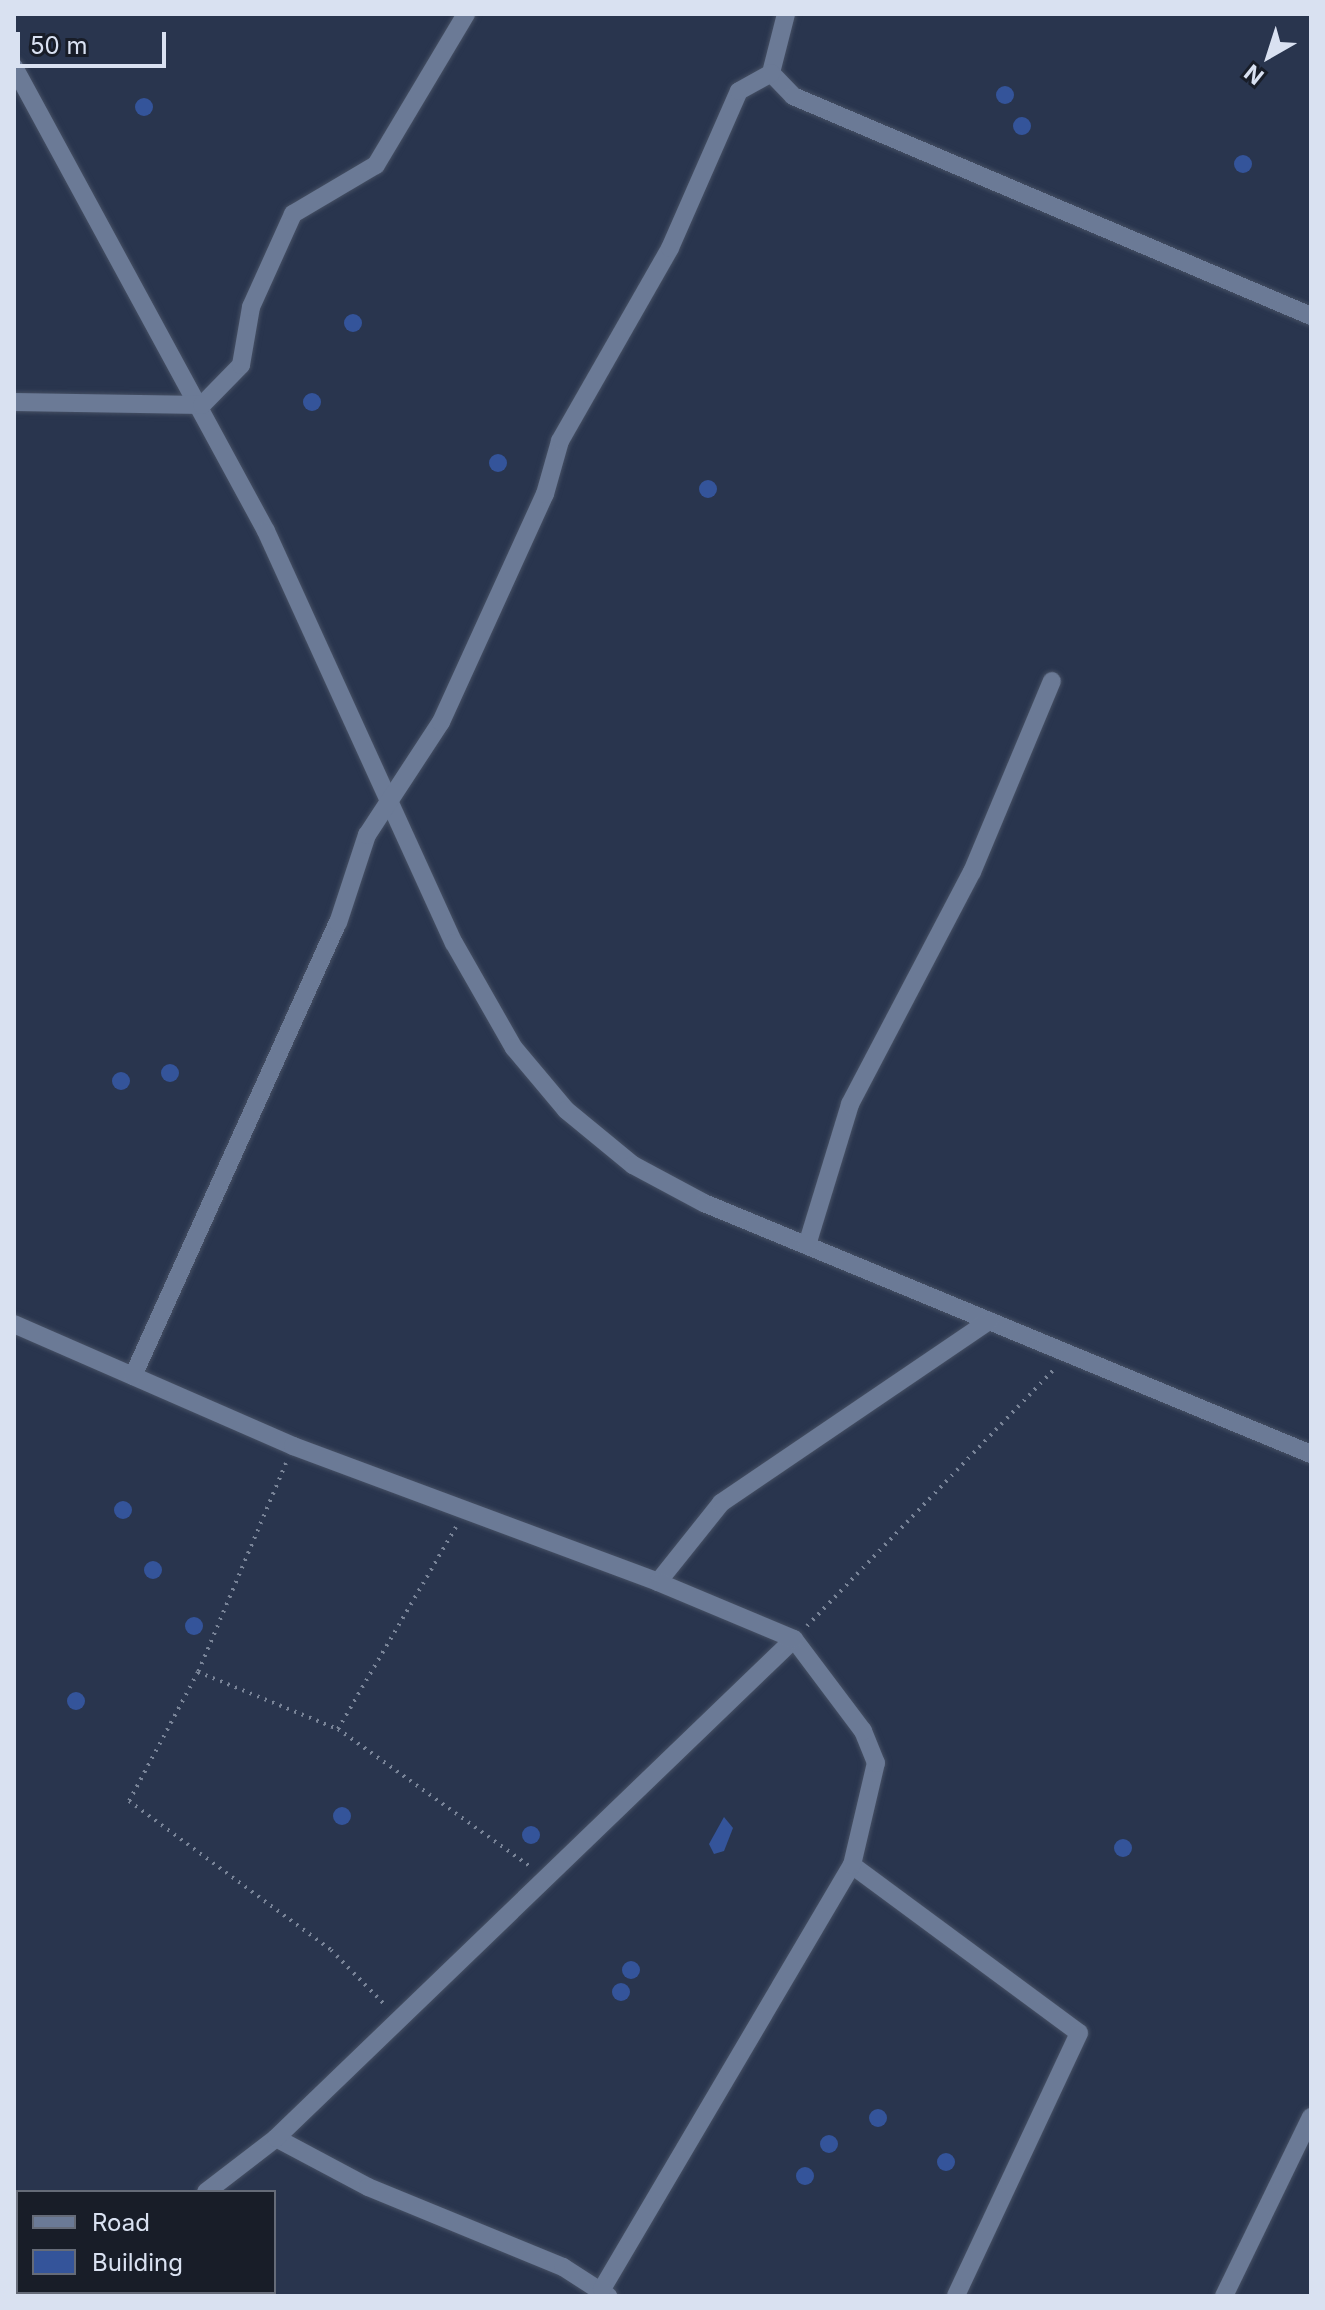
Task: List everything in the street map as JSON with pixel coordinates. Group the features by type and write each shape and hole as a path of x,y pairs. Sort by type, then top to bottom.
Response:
{"street":[{"path":"14,402 202,405 241,365 251,307 293,214 376,165 466,14"},
{"path":"133,1376 389,797 441,722 545,494 560,441 670,248 739,91 771,73 786,14"},
{"path":"14,67 202,405 477,987 514,1048 566,1110 633,1165 807,1245 1311,1454"},
{"path":"771,73 793,96 1311,316"},
{"path":"807,1245 850,1104 972,872 1052,681"},
{"path":"658,1582 729,1497 989,1321"},
{"path":"17,1332 133,1376 293,1446 658,1582 794,1639 863,1731 876,1763 852,1865 605,2293 368,2187 276,2138"},
{"path":"209,2190 276,2138 398,2019 549,1880 794,1639"},
{"path":"852,1865 1079,2033 956,2296"},
{"path":"1224,2296 1311,2117"}],"path":[{"path":"794,1639 1068,1354"},
{"path":"293,1446 198,1672 129,1801 331,1950 398,2019"},
{"path":"338,1729 465,1510"},
{"path":"198,1672 338,1729 549,1880"}],"building":[{"path":"1005,86 1014,95 1005,104 996,95"},
{"path":"144,98 153,107 144,116 135,107"},
{"path":"1022,117 1031,126 1022,135 1013,126"},
{"path":"1243,155 1252,164 1243,173 1234,164"},
{"path":"353,314 362,323 353,332 344,323"},
{"path":"312,393 321,402 312,411 303,402"},
{"path":"498,454 507,463 498,472 489,463"},
{"path":"708,480 717,489 708,498 699,489"},
{"path":"170,1064 179,1073 170,1082 161,1073"},
{"path":"121,1072 130,1081 121,1090 112,1081"},
{"path":"123,1501 132,1510 123,1519 114,1510"},
{"path":"153,1561 162,1570 153,1579 144,1570"},
{"path":"194,1617 203,1626 194,1635 185,1626"},
{"path":"76,1692 85,1701 76,1710 67,1701"},
{"path":"342,1807 351,1816 342,1825 333,1816"},
{"path":"724,1817 733,1828 724,1851 714,1854 709,1844"},
{"path":"531,1826 540,1835 531,1844 522,1835"},
{"path":"1123,1839 1132,1848 1123,1857 1114,1848"},
{"path":"631,1961 640,1970 631,1979 622,1970"},
{"path":"621,1983 630,1992 621,2001 612,1992"},
{"path":"878,2109 887,2118 878,2127 869,2118"},
{"path":"829,2135 838,2144 829,2153 820,2144"},
{"path":"946,2153 955,2162 946,2171 937,2162"},
{"path":"805,2167 814,2176 805,2185 796,2176"}]}
